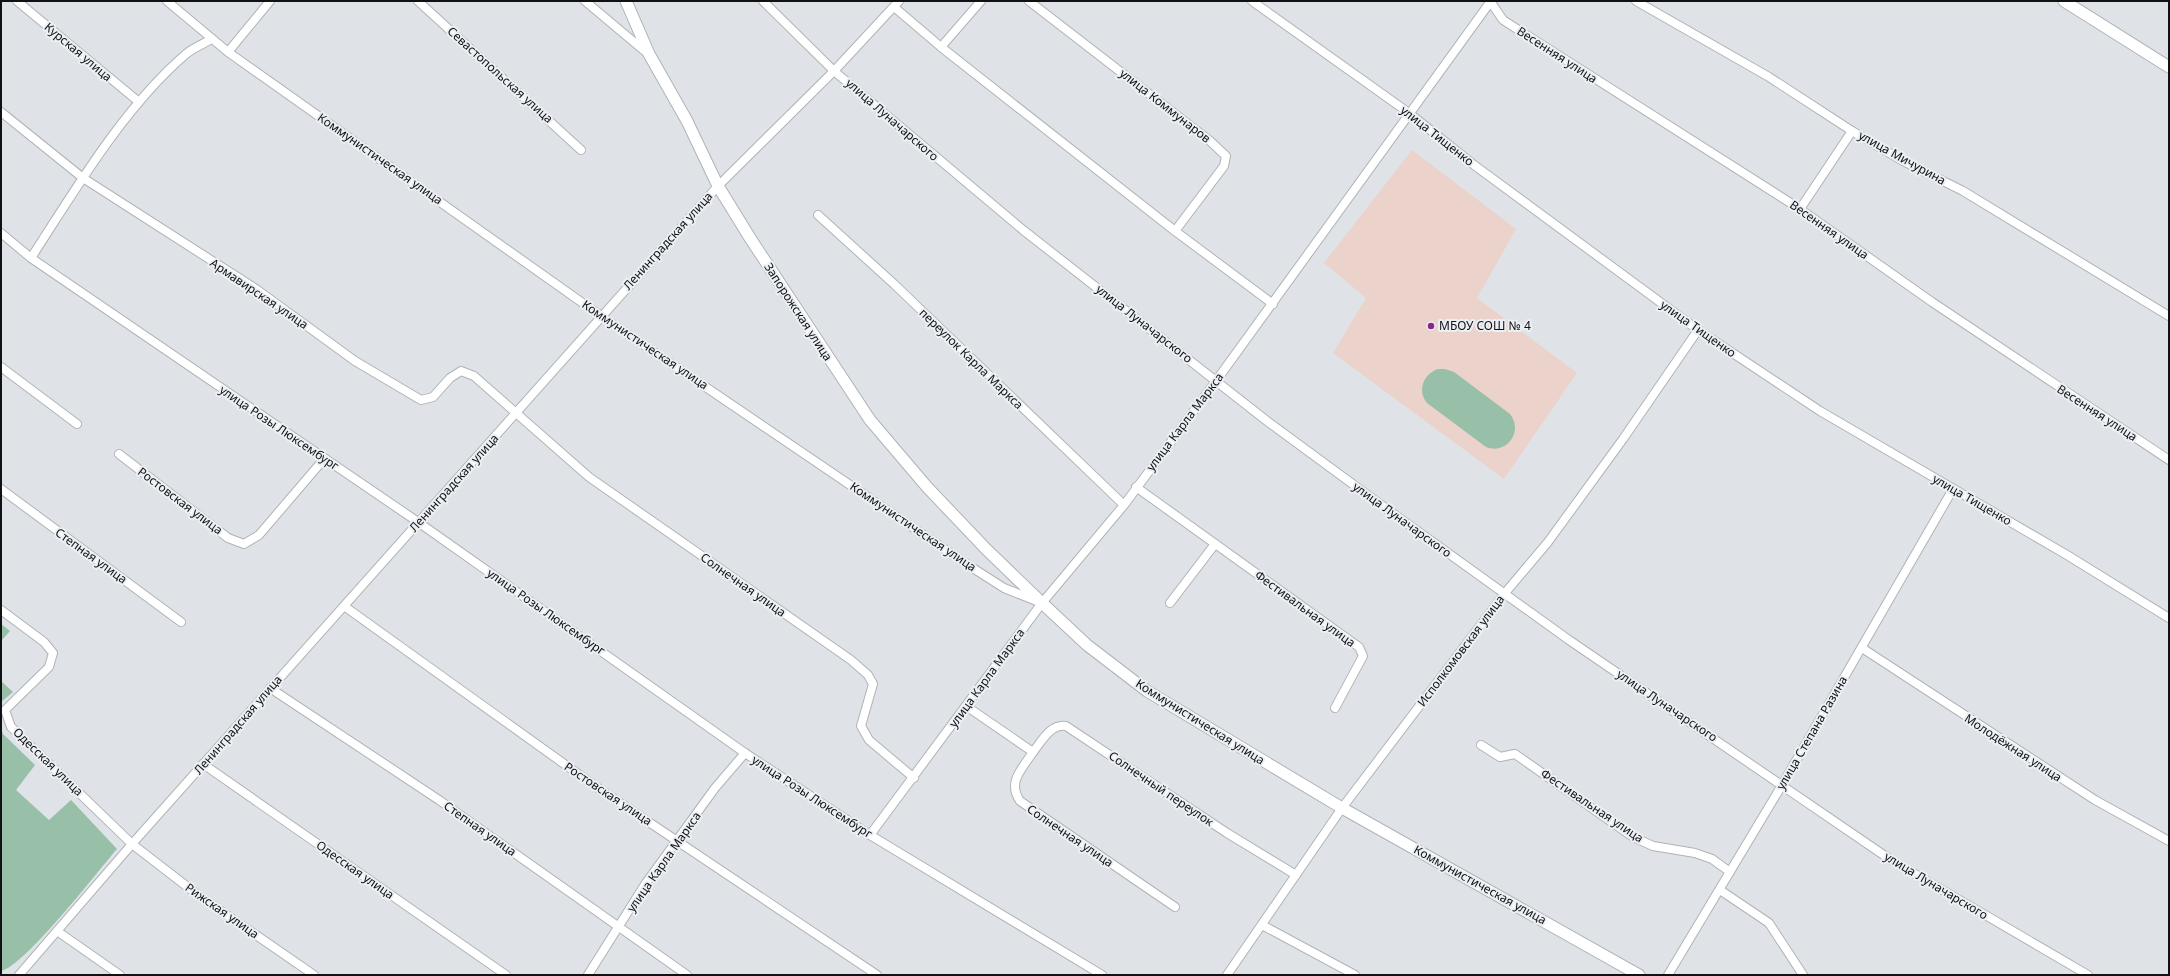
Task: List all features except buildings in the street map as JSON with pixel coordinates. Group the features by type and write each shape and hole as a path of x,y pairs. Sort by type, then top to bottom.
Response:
{"main road":[{"path":"626,1 650,54"},
{"path":"2064,1 2169,67"},
{"name":"Запорожская улица","path":"650,54 687,121 718,186 750,238 870,420 926,487 1042,604"},
{"name":"Коммунистическая улица","path":"1042,604 1087,645 1147,691 1342,808 1639,975"}],"street":[{"name":"Курская улица","path":"17,1 139,102"},
{"name":"Коммунистическая улица","path":"167,1 228,52 601,316 968,565 1004,588 1042,604"},
{"path":"228,52 270,1"},
{"name":"Севастопольская улица","path":"418,1 581,150"},
{"name":"Запорожская улица","path":"585,1 650,54"},
{"name":"улица Луначарского","path":"764,1 834,71 1023,230 1216,381 1372,500 1570,640 1891,860 2088,975"},
{"path":"941,47 981,1"},
{"name":"улица Коммунаров","path":"1029,1 1204,136 1226,156 1224,166 1175,231"},
{"name":"улица Тищенко","path":"1252,1 1409,113 1474,164 1698,330 1820,411 2169,618"},
{"name":"улица Карла Маркса","path":"870,835 914,778 1042,604 1124,504 1216,381 1491,1"},
{"name":"Весенняя улица","path":"1491,1 1503,20 1800,209 1963,324 2169,460"},
{"name":"улица Мичурина","path":"1636,1 1769,77 1852,131 1903,161 1963,191 2169,316"},
{"path":"896,4 941,47 1175,231 1273,304"},
{"name":"Ленинградская улица","path":"19,975 270,688 418,522 518,413 601,316 718,186 834,71 896,4"},
{"path":"31,258 83,178 139,102 186,54 212,39"},
{"name":"Армавирская улица","path":"1,112 83,178 256,289 355,361 421,400 433,397 450,378 461,371 474,376 518,413"},
{"path":"1800,209 1852,131"},
{"name":"переулок Карла Маркса","path":"818,215 894,284 1124,504"},
{"name":"улица Розы Люксембург","path":"1,233 31,258 418,522 745,753 870,835 1102,975"},
{"name":"Исполкомовская улица","path":"1227,975 1342,808 1505,593 1552,536 1623,439 1698,330"},
{"path":"1,367 77,424"},
{"name":"Солнечная улица","path":"518,413 589,477 851,660 868,675 873,684 861,726 869,740 914,778"},
{"name":"Ростовская улица","path":"118,454 228,538 244,544 259,535 324,459"},
{"name":"Фестивальная улица","path":"1136,487 1359,647 1363,656 1335,708"},
{"name":"Степная улица","path":"1,489 181,622"},
{"name":"улица Степана Разина","path":"1668,975 1782,785 1953,489"},
{"path":"1170,603 1214,544"},
{"name":"Ростовская улица","path":"344,606 509,726 677,842 877,975"},
{"name":"Одесская улица","path":"1,610 44,642 53,654 49,667 5,710 11,727 132,844"},
{"name":"Молодёжная улица","path":"1862,648 2095,800 2169,841"},
{"name":"Степная улица","path":"270,688 439,800 687,975"},
{"path":"966,706 1033,752"},
{"name":"Солнечный переулок","path":"1033,752 1051,729 1059,725 1066,726 1221,829 1296,875"},
{"name":"Фестивальная улица","path":"1480,745 1500,757 1515,754 1634,837 1652,846 1700,855 1712,859 1730,872"},
{"name":"Солнечная улица","path":"1033,752 1015,781 1014,792 1020,801 1175,907"},
{"name":"улица Карла Маркса","path":"588,975 646,883 715,788 745,753"},
{"name":"Одесская улица","path":"203,764 506,975"},
{"name":"Рижская улица","path":"132,844 198,895 314,975"},
{"path":"1720,890 1769,923 1803,975"},
{"path":"1262,925 1354,975"},
{"path":"56,931 120,975"}],"shaded area":[{"name":"МБОУ СОШ № 4","path":"1412,150 1516,229 1477,298 1577,373 1504,479 1333,353 1366,298 1324,263"}],"green space":[{"path":"1445,369 1454,372 1510,414 1514,421 1515,428 1511,440 1506,445 1493,449 1486,447 1427,403 1422,393 1423,383 1433,371"},
{"path":"1,624 10,631 1,641"},
{"path":"1,681 13,692 1,702"},
{"path":"1,728 3,734 35,765 16,790 49,820 71,800 117,849 43,936 12,965 1,971"}],"place":[{"name":"МБОУ СОШ № 4","path":"1431,326"}]}
